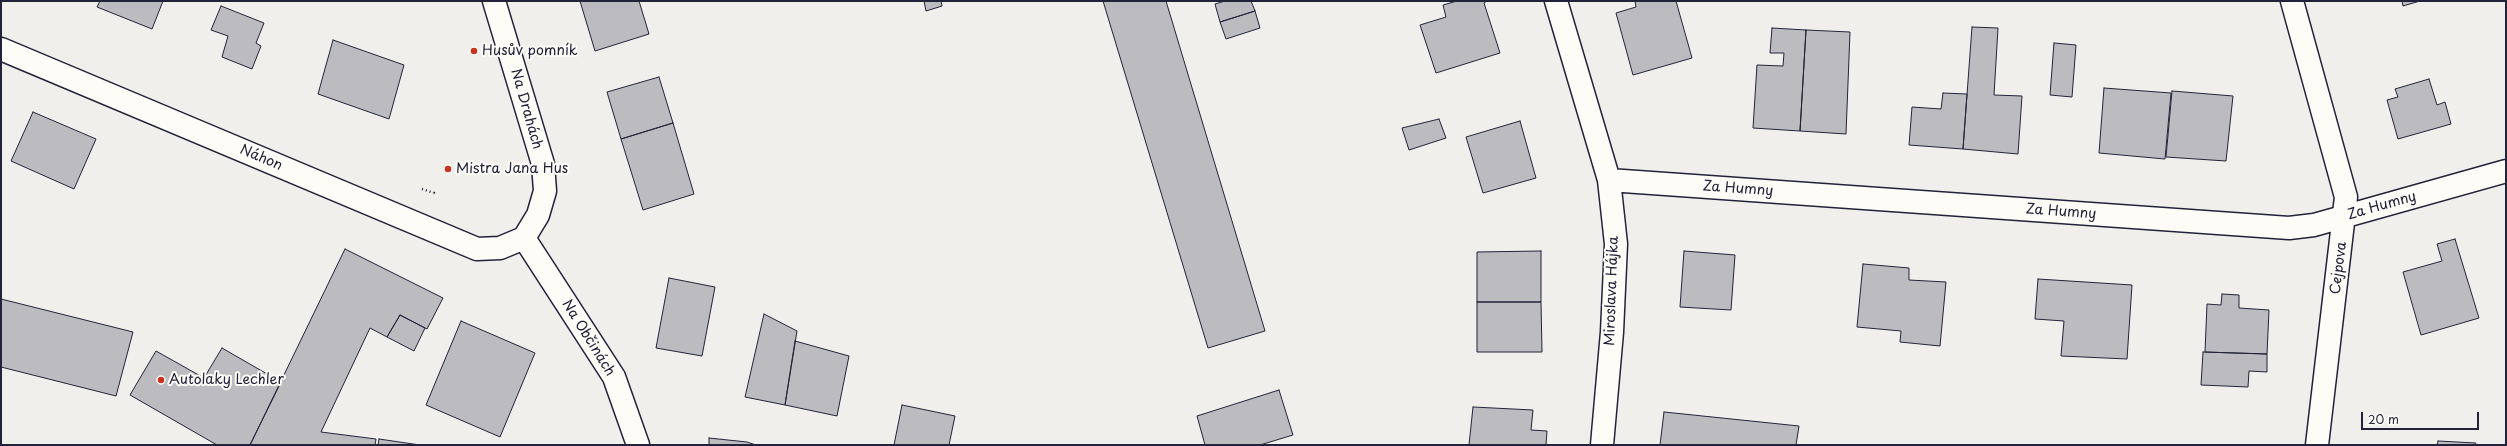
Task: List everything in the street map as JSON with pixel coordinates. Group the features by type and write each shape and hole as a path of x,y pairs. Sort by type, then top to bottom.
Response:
{"street":[{"name":"Na Drahách","path":"494,1 542,164 545,191 538,216 524,238"},
{"name":"Miroslava Hájka","path":"1556,1 1610,180 1616,244 1612,332 1602,445"},
{"name":"Cejpova","path":"2292,1 2346,197 2346,216 2317,445"},
{"name":"Náhon","path":"1,49 477,249 500,248 524,238"},
{"name":"Za Humny","path":"1610,180 2289,228 2314,225 2506,171"},
{"name":"Na Občinách","path":"524,238 614,377 638,445"}],"building":[{"path":"100,1 163,1 152,29 97,7"},
{"path":"580,1 639,1 649,34 595,51"},
{"path":"924,1 941,1 942,6 926,11"},
{"path":"1103,1 1166,1 1265,331 1208,348"},
{"path":"1225,1 1251,1 1255,11 1220,22 1215,4"},
{"path":"1457,1 1487,1 1484,3 1500,53 1436,73 1420,25 1446,17 1443,5"},
{"path":"1635,1 1676,1 1692,58 1633,75 1616,13 1636,7"},
{"path":"2402,1 2420,1 2403,6"},
{"path":"221,6 264,23 256,43 261,46 252,69 222,57 228,36 211,30"},
{"path":"1255,11 1260,28 1226,39 1220,22"},
{"path":"1972,27 1998,28 1994,95 2022,96 2018,154 1963,149"},
{"path":"1772,28 1806,30 1800,131 1753,128 1757,65 1783,66 1784,53 1770,53"},
{"path":"1806,30 1850,32 1846,134 1800,131"},
{"path":"333,40 404,65 389,119 318,94"},
{"path":"2054,43 2076,45 2072,97 2050,95"},
{"path":"659,77 673,123 621,139 607,92"},
{"path":"2429,79 2437,105 2445,102 2451,124 2398,139 2387,100 2398,97 2395,89"},
{"path":"2104,88 2171,93 2165,159 2099,153"},
{"path":"2172,91 2233,96 2226,161 2166,157"},
{"path":"1943,93 1967,94 1963,149 1909,145 1912,107 1941,109"},
{"path":"33,112 96,139 74,189 11,161"},
{"path":"1439,119 1446,138 1409,150 1402,128"},
{"path":"1520,121 1536,178 1483,193 1466,137"},
{"path":"673,123 694,194 643,210 621,139"},
{"path":"2455,239 2479,318 2421,335 2403,272 2442,261 2437,244"},
{"path":"345,249 443,298 427,329 400,315 387,337 370,328 321,432 376,439 375,445 250,445"},
{"path":"1541,251 1541,302 1477,302 1477,252"},
{"path":"1684,251 1735,255 1731,310 1680,307"},
{"path":"1863,264 1909,268 1909,280 1946,282 1940,346 1900,342 1901,331 1857,327"},
{"path":"669,278 715,287 702,356 656,348"},
{"path":"2038,279 2132,285 2127,359 2061,356 2064,321 2035,319"},
{"path":"2222,294 2239,295 2239,308 2269,310 2267,354 2205,352 2207,304 2221,305"},
{"path":"1,299 133,332 116,396 1,367"},
{"path":"1477,302 1541,302 1542,352 1477,352"},
{"path":"764,314 797,331 785,405 745,397"},
{"path":"400,315 425,328 414,351 387,337"},
{"path":"461,321 535,353 500,437 426,405"},
{"path":"795,341 849,356 837,416 785,405"},
{"path":"222,348 281,382 250,445 217,445 130,395 156,351 204,378"},
{"path":"2203,352 2267,354 2267,372 2249,371 2248,387 2201,385"},
{"path":"1279,390 1293,435 1260,445 1205,445 1197,416"},
{"path":"902,405 955,416 949,445 894,445"},
{"path":"1473,407 1533,410 1531,430 1547,431 1546,445 1469,445"},
{"path":"1664,412 1799,426 1796,445 1660,445"},
{"path":"709,438 747,442 756,445 709,445"},
{"path":"379,439 420,445 378,445"},
{"path":"2438,441 2476,443 2475,445 2437,445"}],"place":[{"name":"Husův pomník","path":"474,51"},
{"name":"Mistra Jana Hus","path":"448,169"},
{"name":"Autolaky Lechler","path":"161,380"}]}
